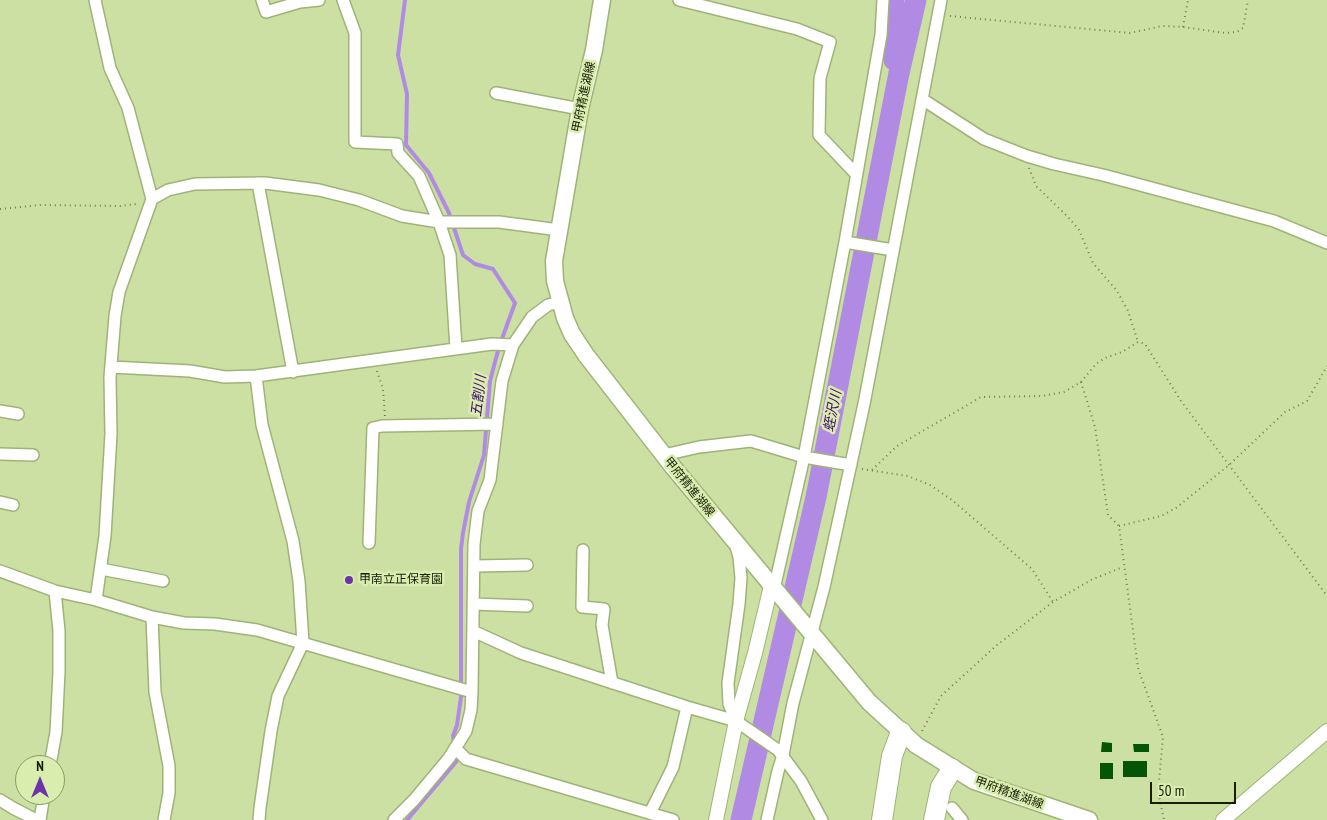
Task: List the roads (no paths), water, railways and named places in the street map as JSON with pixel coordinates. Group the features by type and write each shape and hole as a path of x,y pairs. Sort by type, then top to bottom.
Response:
{"highway":[{"path":"882,820 892,756 908,738"},
{"path":"934,820 941,787 952,769"}],"main road":[{"name":"甲府精進湖線","path":"602,0 594,50 580,110 554,261 555,281 560,302 572,334 586,355 735,544 869,702 908,738 974,782 1089,820"}],"street":[{"path":"95,0 110,68 128,108 152,199 119,292 115,316 111,367 110,466 104,548 96,600"},
{"path":"262,0 266,12 300,2 319,0"},
{"path":"343,0 355,33 355,142 397,144 398,153 419,176 439,222 450,255 456,348"},
{"path":"679,0 797,29 830,42 820,78 819,135 856,174"},
{"path":"716,820 806,457 848,242 856,174 881,35 883,0"},
{"path":"767,820 809,632 824,587 847,464 864,404 888,249 922,99 940,0"},
{"path":"496,93 580,110"},
{"path":"922,99 984,139 1027,156 1274,220 1327,243"},
{"path":"152,199 168,190 195,184 258,183 319,190 359,200 402,216 439,222 498,222 559,230"},
{"path":"258,183 293,372"},
{"path":"848,242 888,249"},
{"path":"394,820 414,800 449,758 466,731 471,710 472,692 474,544 478,511 490,480 502,381 513,345 532,317 548,305 560,302"},
{"path":"111,367 190,371 225,377 256,376 456,348 492,344 513,345"},
{"path":"256,376 262,425 293,541 299,581 303,643 278,696 268,750 259,820"},
{"path":"0,411 18,414"},
{"path":"369,543 373,428 385,426 498,424"},
{"path":"664,455 699,447 751,441 806,457 847,464"},
{"path":"0,454 33,455"},
{"path":"0,502 13,505"},
{"path":"735,544 739,557 741,578 728,683 729,704 740,723"},
{"path":"583,550 582,606 604,609 602,625 612,683"},
{"path":"474,566 527,565"},
{"path":"101,570 163,581"},
{"path":"1,575 152,617 184,623 215,624 257,630 472,692"},
{"path":"52,755 56,732 59,672 59,631 55,591"},
{"path":"474,604 527,606"},
{"path":"152,617 155,692 169,766 164,820"},
{"path":"473,631 521,652 740,723 781,753 801,781 822,820"},
{"path":"650,814 673,767 687,707"},
{"path":"1223,820 1327,731"},
{"path":"455,748 466,759 673,820"},
{"path":"0,800 38,820 42,805"},
{"path":"952,808 962,820"}],"waterway":[{"name":"五割川","path":"405,0 398,55 407,94 406,145 429,173 449,213 463,255 475,264 493,269 515,303 499,347 490,381 484,455 469,502 463,533 461,549 461,697 457,725 453,736 454,744"},
{"path":"894,0 894,60"},
{"name":"蛭沢川","path":"741,820 816,497 899,73 916,0"},
{"name":"五割川","path":"407,820 456,762 455,753"}],"place":[{"name":"甲南立正保育園","path":"349,580"}]}
